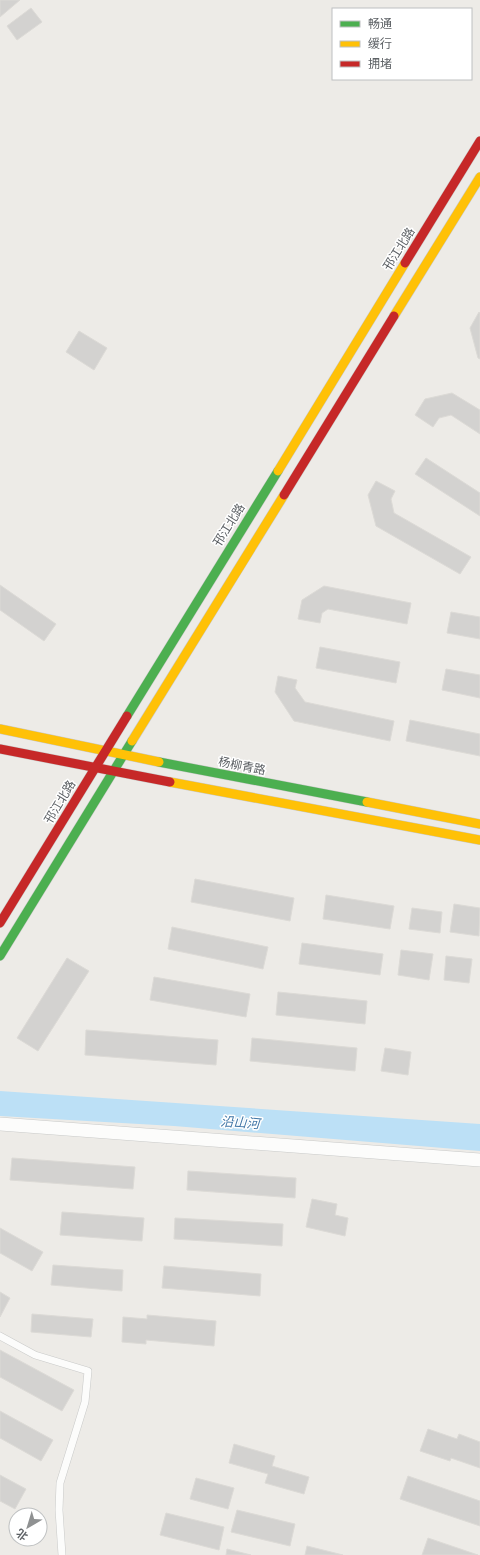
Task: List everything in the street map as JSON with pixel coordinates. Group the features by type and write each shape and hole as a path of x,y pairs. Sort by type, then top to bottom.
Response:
{"main road":[{"name":"邗江北路","path":"0,923 480,141"},
{"path":"0,956 480,177"},
{"name":"杨柳青路","path":"0,729 123,755 480,824"},
{"path":"0,749 113,772 480,840"}],"street":[{"path":"0,1124 480,1160"}],"lane":[{"path":"0,1336 35,1355 88,1372 85,1402 60,1483 59,1510 62,1555"}],"water":[{"name":"沿山河","path":"0,1091 480,1124 480,1151 174,1126 0,1116"}],"building":[{"path":"0,0 20,0 0,17"},
{"path":"31,8 42,22 17,40 7,26"},
{"path":"479,312 480,359 478,358 470,328"},
{"path":"79,331 107,348 94,370 66,352"},
{"path":"452,393 480,410 480,434 451,415 439,418 433,427 415,415 425,399"},
{"path":"426,458 480,493 480,516 415,474"},
{"path":"376,481 395,491 391,499 394,513 471,557 460,574 376,526 368,495"},
{"path":"0,585 56,624 44,641 0,610"},
{"path":"324,586 411,603 407,624 328,609 322,613 320,623 298,619 302,600"},
{"path":"451,612 480,617 480,639 447,633"},
{"path":"320,647 400,662 396,683 316,668"},
{"path":"446,669 480,675 480,698 442,690"},
{"path":"278,676 297,680 295,688 305,702 394,721 390,741 294,721 275,692"},
{"path":"410,720 480,734 480,756 406,741"},
{"path":"195,879 294,898 290,921 191,902"},
{"path":"326,895 394,906 390,929 323,919"},
{"path":"454,904 480,908 479,936 450,932"},
{"path":"412,908 442,912 440,933 409,929"},
{"path":"172,927 268,947 263,969 168,949"},
{"path":"302,943 383,954 380,975 299,964"},
{"path":"401,950 433,954 429,980 398,975"},
{"path":"446,956 472,959 469,983 444,980"},
{"path":"67,958 89,971 38,1051 17,1038"},
{"path":"154,977 250,994 246,1017 150,1000"},
{"path":"278,992 367,1001 365,1024 276,1015"},
{"path":"86,1030 218,1040 216,1065 85,1055"},
{"path":"252,1038 357,1048 355,1071 250,1061"},
{"path":"385,1048 411,1052 408,1075 381,1071"},
{"path":"12,1158 135,1167 133,1189 10,1180"},
{"path":"188,1171 296,1178 295,1198 187,1190"},
{"path":"312,1199 337,1204 335,1215 348,1218 345,1236 306,1227"},
{"path":"62,1212 144,1218 142,1241 60,1235"},
{"path":"175,1218 283,1224 282,1246 174,1239"},
{"path":"0,1228 43,1252 32,1271 0,1253"},
{"path":"53,1265 123,1270 122,1291 51,1285"},
{"path":"164,1266 261,1274 260,1296 162,1288"},
{"path":"0,1292 10,1298 0,1317"},
{"path":"32,1314 93,1319 91,1337 31,1332"},
{"path":"147,1315 216,1321 214,1346 146,1340 146,1344 122,1342 123,1317 147,1319"},
{"path":"0,1350 74,1390 62,1411 0,1377"},
{"path":"0,1411 53,1440 41,1461 0,1438"},
{"path":"428,1429 457,1439 459,1434 480,1442 480,1468 451,1458 450,1461 420,1451"},
{"path":"234,1444 275,1456 272,1466 309,1477 304,1494 265,1483 268,1474 229,1463"},
{"path":"0,1475 26,1489 16,1507 11,1507 0,1501"},
{"path":"408,1476 480,1501 480,1526 400,1499"},
{"path":"196,1478 234,1488 228,1509 190,1499"},
{"path":"237,1510 295,1524 290,1546 231,1532"},
{"path":"166,1513 224,1527 219,1550 160,1535"},
{"path":"428,1538 478,1555 422,1555"},
{"path":"307,1546 343,1555 305,1555"},
{"path":"227,1549 251,1555 226,1555"}],"traffic: fast":[{"path":"127,716 278,471"},
{"path":"0,956 132,741"},
{"path":"159,762 367,802"}],"traffic: slow":[{"path":"394,316 480,177"},
{"path":"278,471 405,263"},
{"path":"132,741 284,495"},
{"path":"0,729 159,762"},
{"path":"170,782 480,840"},
{"path":"367,802 480,824"}],"traffic: jam":[{"path":"405,263 480,141"},
{"path":"284,495 394,316"},
{"path":"0,923 127,716"},
{"path":"0,749 170,782"}]}
